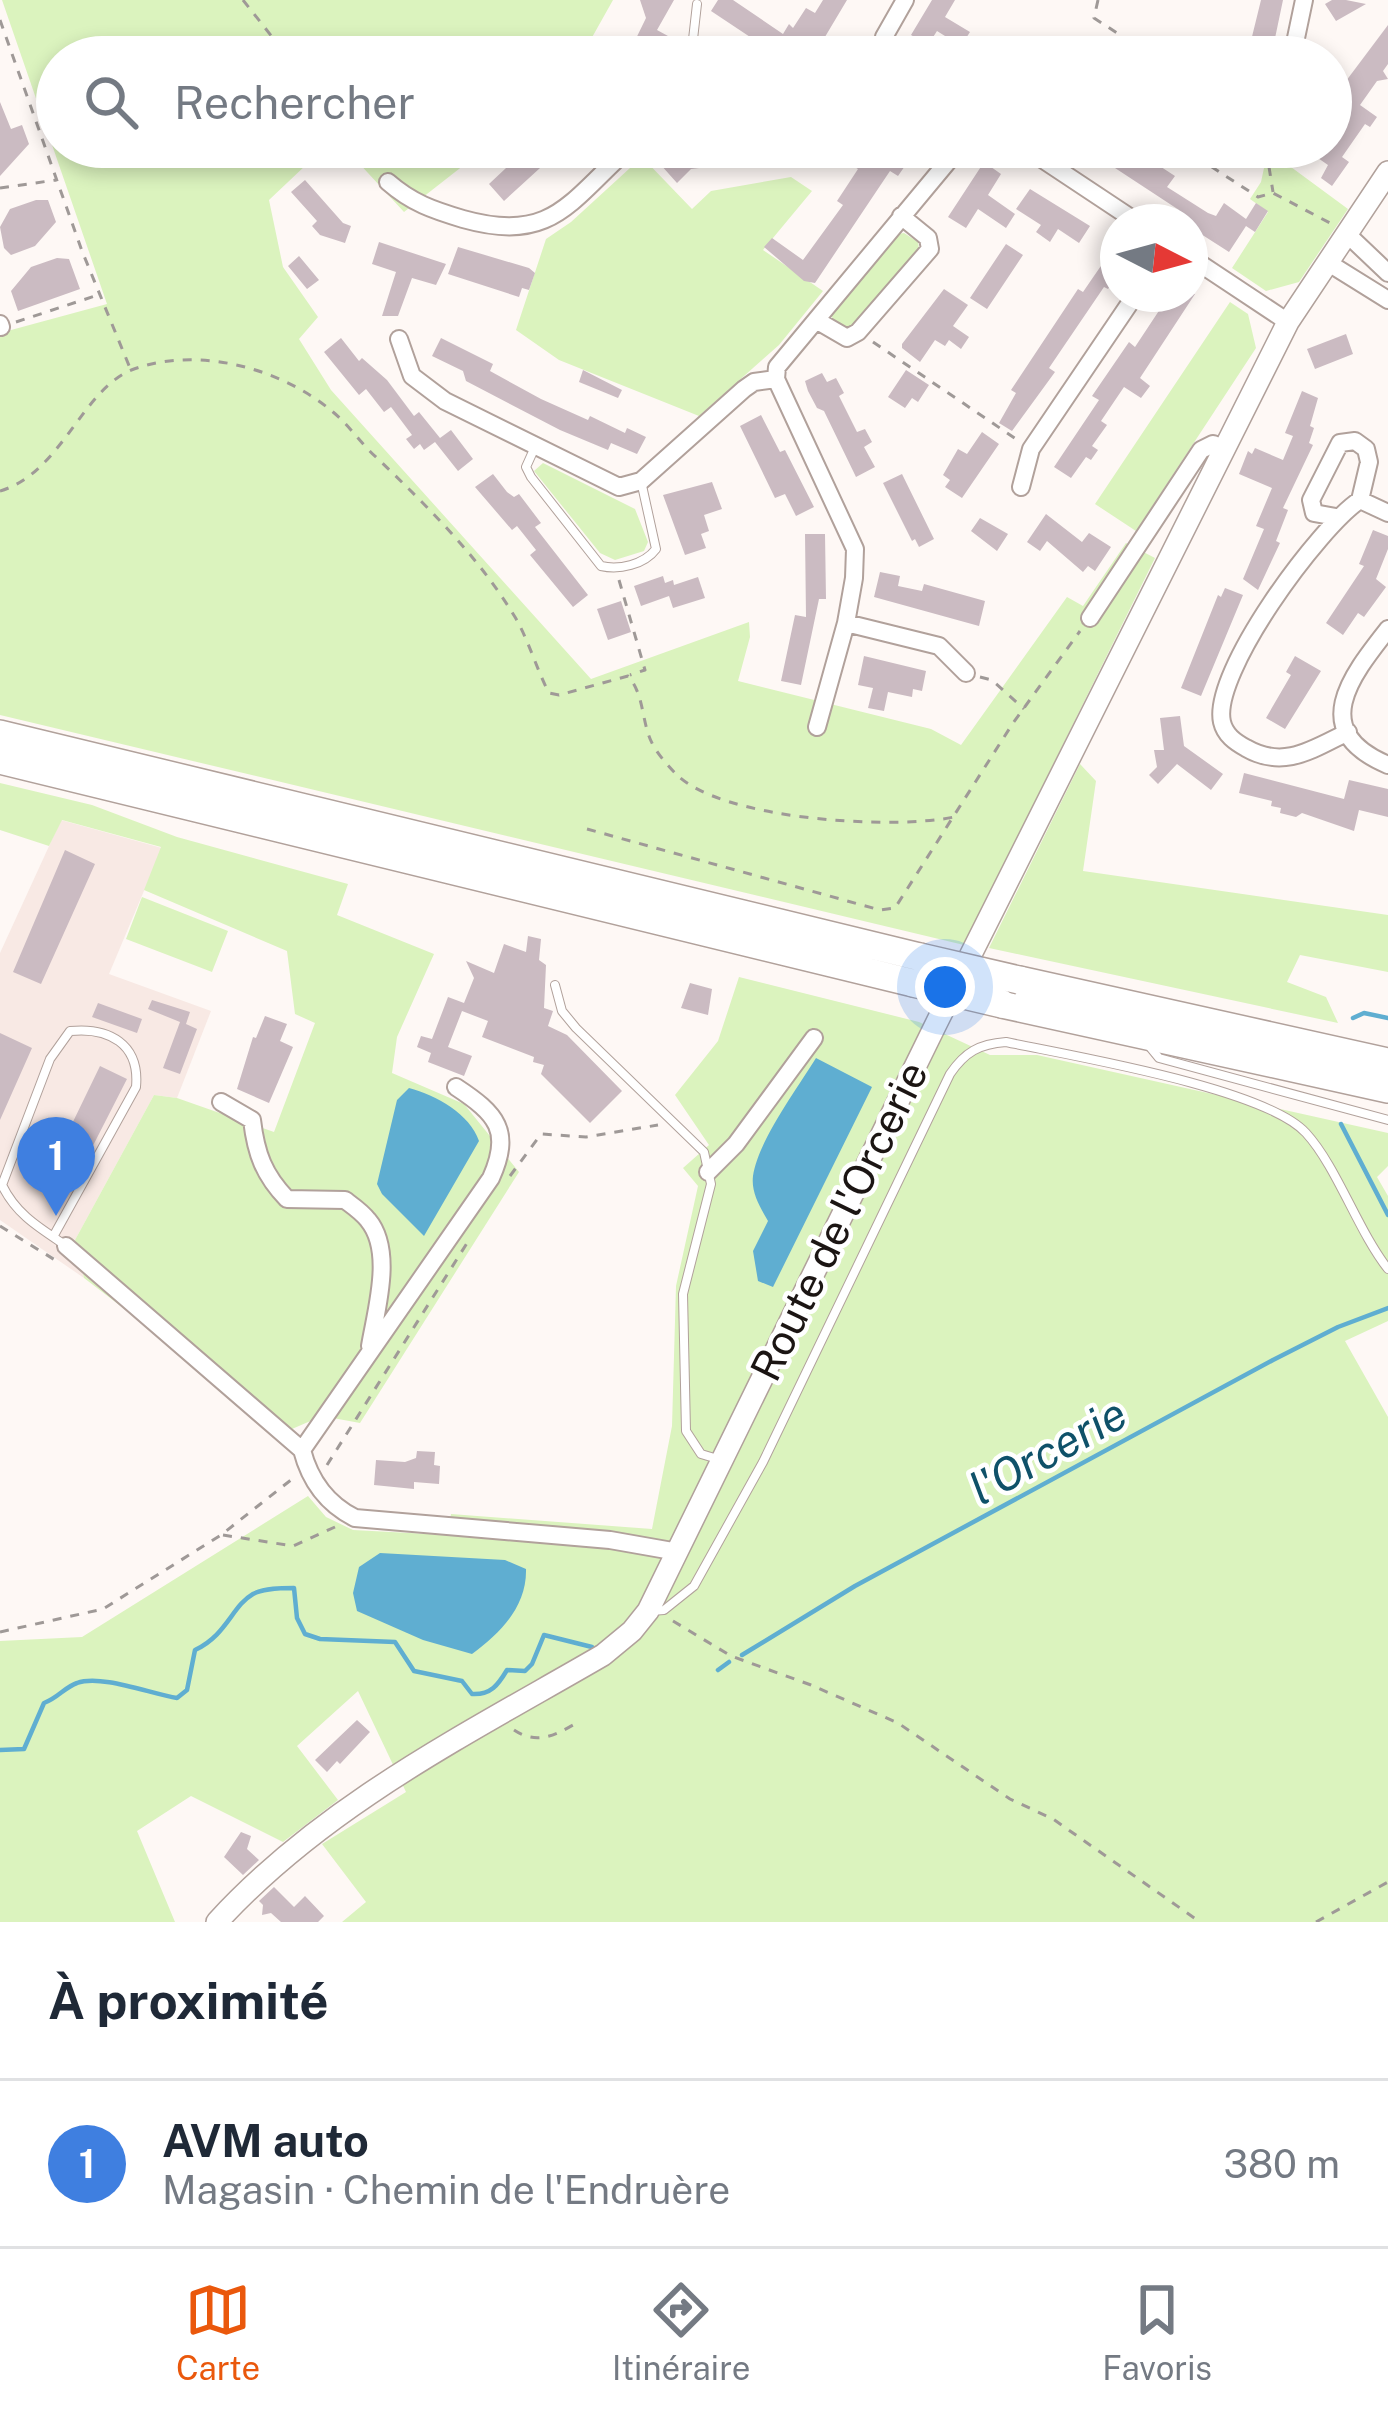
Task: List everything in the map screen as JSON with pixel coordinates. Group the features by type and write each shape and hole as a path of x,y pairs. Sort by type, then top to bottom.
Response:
{"highway":[{"path":"0,734 916,970 1001,1004 1388,1089"},
{"path":"0,760 916,970 1019,980 1388,1062"}],"street":[{"path":"885,36 905,0"},
{"path":"1296,36 1304,0"},
{"path":"388,182 419,206 516,229 548,219 606,168"},
{"path":"817,727 845,622 855,549 776,379 777,367 942,168"},
{"path":"1056,168 1110,204"},
{"name":"Route de l'Orcerie","path":"217,1922 332,1818 603,1655 656,1611 678,1552 964,968 1288,322 1388,172"},
{"path":"816,320 847,338 858,332 930,249 928,238 901,216"},
{"path":"1348,232 1388,273"},
{"path":"1354,278 1371,256"},
{"path":"1327,262 1388,300"},
{"path":"1208,269 1288,322"},
{"path":"1021,487 1031,449 1124,312"},
{"path":"399,339 412,376 445,401 619,487 641,481 754,382 776,379"},
{"path":"1336,517 1314,513 1311,500 1340,442 1355,441 1366,448 1369,462 1360,500 1336,517 1275,597 1243,650 1221,701 1222,724 1230,737 1269,758 1292,759 1348,732"},
{"path":"1090,618 1201,450 1213,444 1226,449"},
{"path":"1360,500 1388,513"},
{"path":"845,622 939,646 966,673"},
{"path":"1388,629 1345,689 1343,706 1348,732 1362,750 1388,765"},
{"path":"708,1172 736,1144 814,1038"},
{"path":"308,1466 369,1353 490,1178 502,1152 503,1137 480,1103 456,1087"},
{"path":"220,1102 252,1120 264,1172 287,1199 345,1200 368,1220 380,1240 369,1353"},
{"path":"60,1242 308,1466 332,1507 355,1518 610,1540 678,1552"}],"lane":[{"path":"694,36 698,4"},
{"path":"535,446 526,467 531,477 601,566 616,569 649,558 656,549 641,481"},
{"path":"556,985 562,1011 576,1028 704,1152 711,1184 683,1282 682,1377 686,1431 700,1454 723,1460"},
{"path":"89,1029 115,1036 127,1046 134,1059 136,1087 60,1242 13,1209 2,1185 50,1059 70,1030 89,1029"},
{"path":"1141,1037 1159,1058 1388,1120"},
{"path":"656,1611 694,1586 763,1462 950,1074 962,1056 986,1044 1006,1042 1163,1076 1280,1112 1308,1134 1388,1269"}],"path":[{"path":"243,0 271,36"},
{"path":"1097,0 1094,18 1122,36"},
{"path":"0,20 36,119"},
{"path":"54,168 131,370"},
{"path":"377,168 388,182"},
{"path":"1213,168 1258,197 1273,193 1348,232"},
{"path":"1270,168 1273,193"},
{"path":"0,188 58,180"},
{"path":"0,326 99,294"},
{"path":"858,332 1031,449"},
{"path":"0,491 46,463 108,387 131,370 202,361 252,368 294,385 334,412 459,541 517,621 549,693 559,695 645,670 616,569"},
{"path":"586,830 880,910 895,908 1024,709 1090,618"},
{"path":"966,673 992,680 1024,709"},
{"path":"628,676 637,690 652,744 679,778 712,795 776,812 865,824 921,824 954,817"},
{"path":"511,1174 541,1134 586,1137 674,1121"},
{"path":"0,1632 103,1609 221,1534 308,1466 475,1232"},
{"path":"221,1534 293,1546 355,1518"},
{"path":"656,1611 731,1656 811,1684 898,1723 1010,1799 1053,1820 1200,1922"},
{"path":"503,1713 514,1731 527,1738 554,1736 573,1725"},
{"path":"1316,1922 1388,1882"}],"shaded area":[{"path":"61,820 162,848 109,974 211,1011 177,1098 154,1095 75,1240 84,1278 0,1220 0,953"}],"green space":[{"path":"2,0 613,0 593,36 36,36 36,98"},
{"path":"60,168 303,168 269,200 283,267 318,317 299,339 331,390 591,679 749,622 750,637 738,681 931,729 961,745 1067,597 1083,606 1126,543 1155,558 964,945 0,715 0,333 107,304"},
{"path":"363,168 460,168 404,212"},
{"path":"630,168 653,168 692,209 711,191 791,177 812,191 763,250 823,291 779,345 699,416 559,360 516,330 546,239"},
{"path":"1264,168 1292,168 1348,209 1299,282 1266,291 1232,268 1268,212 1250,199"},
{"path":"898,234 918,242 919,249 851,329 833,321 831,312"},
{"path":"1230,302 1248,314 1256,348 1136,531 1095,504"},
{"path":"543,463 635,509 648,542 644,551 615,560 600,553 534,471"},
{"path":"1080,764 1096,781 1083,871 1388,915 1388,972 1300,955 1287,982 1326,997 1338,1023 989,948"},
{"path":"0,783 92,805 177,837 348,884 337,915 434,954 397,1037 392,1073 464,1104 519,1172 360,1423 322,1416 285,1432 84,1278 75,1240 154,1095 177,1098 274,1132 315,1023 295,1014 287,951 144,890 161,847 62,820 49,846 0,830"},
{"path":"142,897 228,931 212,972 126,939"},
{"path":"739,977 919,1022 990,1055 1037,1055 1388,1133 1388,1166 1377,1177 1388,1196 1388,1321 1345,1341 1388,1417 1388,1922 342,1922 366,1902 322,1844 406,1792 358,1691 297,1746 338,1800 283,1842 191,1796 137,1831 175,1922 0,1922 0,1641 82,1637 308,1496 326,1517 353,1530 448,1535 451,1514 652,1529 672,1426 676,1286 698,1186 683,1168 709,1145 675,1095 718,1041"}],"water":[{"path":"816,1058 872,1087 773,1287 758,1281 753,1251 768,1221 755,1194 753,1176 770,1131"},
{"path":"409,1088 451,1107 479,1141 424,1236 377,1184 397,1100"},
{"path":"380,1553 505,1560 526,1569 522,1595 502,1628 472,1654 423,1640 357,1611 353,1593 359,1567"}],"building":[{"path":"640,0 674,0 657,30 668,36 637,36 646,18"},
{"path":"718,0 733,0 783,34 806,8 815,13 823,0 847,0 826,36 748,36 711,11"},
{"path":"932,0 955,0 945,17 970,32 967,36 945,36 937,31 934,36 911,35"},
{"path":"1261,0 1283,0 1275,36 1252,36"},
{"path":"1332,0 1366,4 1336,21 1325,4"},
{"path":"1388,25 1388,64 1383,71 1388,79 1377,81 1360,105 1377,117 1370,127 1365,124 1352,143 1352,73"},
{"path":"0,102 11,129 22,125 29,144 0,176"},
{"path":"506,168 540,168 504,201 489,184"},
{"path":"664,168 699,168 691,169 677,183"},
{"path":"904,168 898,176 890,171 815,283 804,281 764,247 772,238 803,260 843,205 837,201 858,169"},
{"path":"980,168 1001,174 988,195 1015,214 1006,228 978,209 966,228 948,217"},
{"path":"1115,168 1163,168 1175,176 1167,187 1194,204 1170,204"},
{"path":"1326,168 1345,168 1332,186 1321,178"},
{"path":"305,180 351,226 345,243 320,235 312,226 317,221 291,192"},
{"path":"1030,189 1090,226 1079,243 1058,229 1050,242 1036,232 1041,225 1016,209"},
{"path":"48,200 56,222 35,246 11,255 4,248 0,227 10,209"},
{"path":"1224,203 1246,219 1256,203 1268,211 1255,232 1246,226 1229,252 1208,239 1208,213 1216,216"},
{"path":"379,242 446,264 436,285 412,278 398,316 382,316 396,272 372,264"},
{"path":"1006,244 1023,255 987,309 970,298"},
{"path":"458,247 529,268 535,273 529,290 522,288 519,297 448,274"},
{"path":"299,256 319,280 307,289 288,266"},
{"path":"69,259 80,289 18,311 11,291 31,267"},
{"path":"1100,267 1100,293 1049,368 1055,372 1012,431 999,423 1016,393 1011,390 1078,289 1083,292"},
{"path":"944,289 968,305 953,326 969,337 961,349 949,340 945,346 935,340 920,362 902,344"},
{"path":"1158,312 1183,312 1140,378 1150,386 1141,398 1124,387 1101,421 1107,425 1092,446 1098,450 1091,460 1086,457 1071,478 1054,467 1099,400 1092,396 1129,342 1135,347"},
{"path":"1346,334 1353,354 1315,369 1307,349"},
{"path":"341,338 359,361 362,358 387,380 414,416 419,412 440,438 451,430 473,459 458,471 435,442 424,450 420,444 414,449 406,439 412,435 391,407 384,412 366,389 359,395 324,352"},
{"path":"441,338 493,364 490,371 541,399 588,420 590,416 625,433 627,428 646,437 637,454 611,443 608,450 560,430 466,381 463,371 432,356"},
{"path":"583,370 622,390 618,398 579,382"},
{"path":"906,370 929,385 918,402 912,398 905,408 888,397"},
{"path":"822,373 827,382 836,378 844,393 839,396 857,432 865,429 872,442 864,447 875,467 856,477 824,411 808,391 805,381"},
{"path":"1302,391 1318,398 1310,426 1314,428 1309,443 1313,445 1283,508 1288,510 1276,541 1280,543 1258,590 1243,579 1264,529 1256,526 1272,488 1239,474 1248,451 1252,454 1255,448 1283,460 1293,436 1285,433"},
{"path":"761,415 814,507 796,516 785,494 775,498 740,426"},
{"path":"982,432 999,444 962,498 945,487 950,480 943,475 958,449 967,454"},
{"path":"493,474 507,492 514,497 519,494 541,523 535,527 588,595 573,607 530,555 536,550 517,526 512,530 475,487"},
{"path":"902,474 934,539 919,547 883,483"},
{"path":"712,482 722,509 704,515 709,531 701,534 706,548 685,555 663,495"},
{"path":"1046,514 1082,542 1089,533 1111,547 1095,571 1088,566 1083,572 1047,541 1040,551 1027,542"},
{"path":"980,518 1008,534 997,551 971,531"},
{"path":"1373,530 1388,536 1376,579 1386,587 1364,617 1358,613 1343,635 1326,623 1364,566 1359,564"},
{"path":"805,534 825,534 826,599 819,599 801,685 781,681 795,615 806,617"},
{"path":"880,572 900,576 898,586 922,591 924,584 985,601 979,626 874,597"},
{"path":"663,576 665,583 673,580 674,585 698,577 705,598 673,608 669,596 641,606 634,586"},
{"path":"1225,588 1243,595 1201,696 1181,688"},
{"path":"621,601 631,632 608,640 597,609"},
{"path":"864,656 926,671 922,691 913,689 912,697 888,692 884,711 868,708 873,688 858,685"},
{"path":"1295,656 1321,671 1285,729 1266,718 1291,675 1286,672"},
{"path":"1180,716 1184,746 1223,774 1211,790 1177,764 1158,784 1149,775 1157,767 1154,750 1164,750 1160,718"},
{"path":"1244,773 1344,799 1349,780 1388,789 1388,817 1359,810 1354,831 1302,813 1296,817 1280,813 1281,808 1271,806 1272,801 1239,793"},
{"path":"65,850 95,864 41,984 13,972"},
{"path":"528,936 541,939 539,960 546,965 544,1008 553,1011 548,1026 567,1035 622,1091 590,1123 541,1074 544,1065 533,1062 534,1057 482,1037 488,1021 462,1011 448,1047 472,1056 464,1076 428,1062 431,1053 417,1047 421,1036 432,1039 448,997 464,1003 474,978 466,961 494,973 504,944 526,952"},
{"path":"690,983 712,989 708,1015 681,1008"},
{"path":"152,1000 190,1012 186,1024 197,1029 180,1074 163,1068 180,1022 148,1009"},
{"path":"98,1003 142,1019 137,1033 92,1017"},
{"path":"265,1016 287,1024 280,1041 293,1047 269,1103 237,1089 253,1037"},
{"path":"0,1033 32,1048 0,1120"},
{"path":"100,1066 127,1079 79,1173 54,1161"},
{"path":"417,1451 435,1452 439,1484 414,1482 414,1489 374,1485 376,1460 405,1462 416,1458"},
{"path":"357,1720 370,1732 327,1772 315,1760"},
{"path":"241,1832 251,1836 247,1849 259,1860 243,1875 224,1857"},
{"path":"274,1887 294,1907 305,1896 324,1916 318,1922 281,1922 271,1913 262,1915 259,1901"}],"waterway":[{"name":"l'Orcerie","path":"1353,1018 1364,1013 1388,1018"},
{"name":"l'Orcerie","path":"1341,1124 1388,1215"},
{"name":"l'Orcerie","path":"742,1655 855,1586 1273,1360 1388,1308"},
{"name":"l'Orcerie","path":"0,1750 24,1749 44,1703 77,1683 112,1683 177,1698 187,1690 195,1650 215,1637 246,1599 268,1589 294,1588 297,1618 305,1634 320,1639 395,1642 414,1671 462,1681 472,1694 493,1688 507,1670 525,1671 544,1635 592,1647"},
{"name":"l'Orcerie","path":"718,1670 729,1662"}],"place":[{"name":"AVM auto","path":"56,1216"}]}
